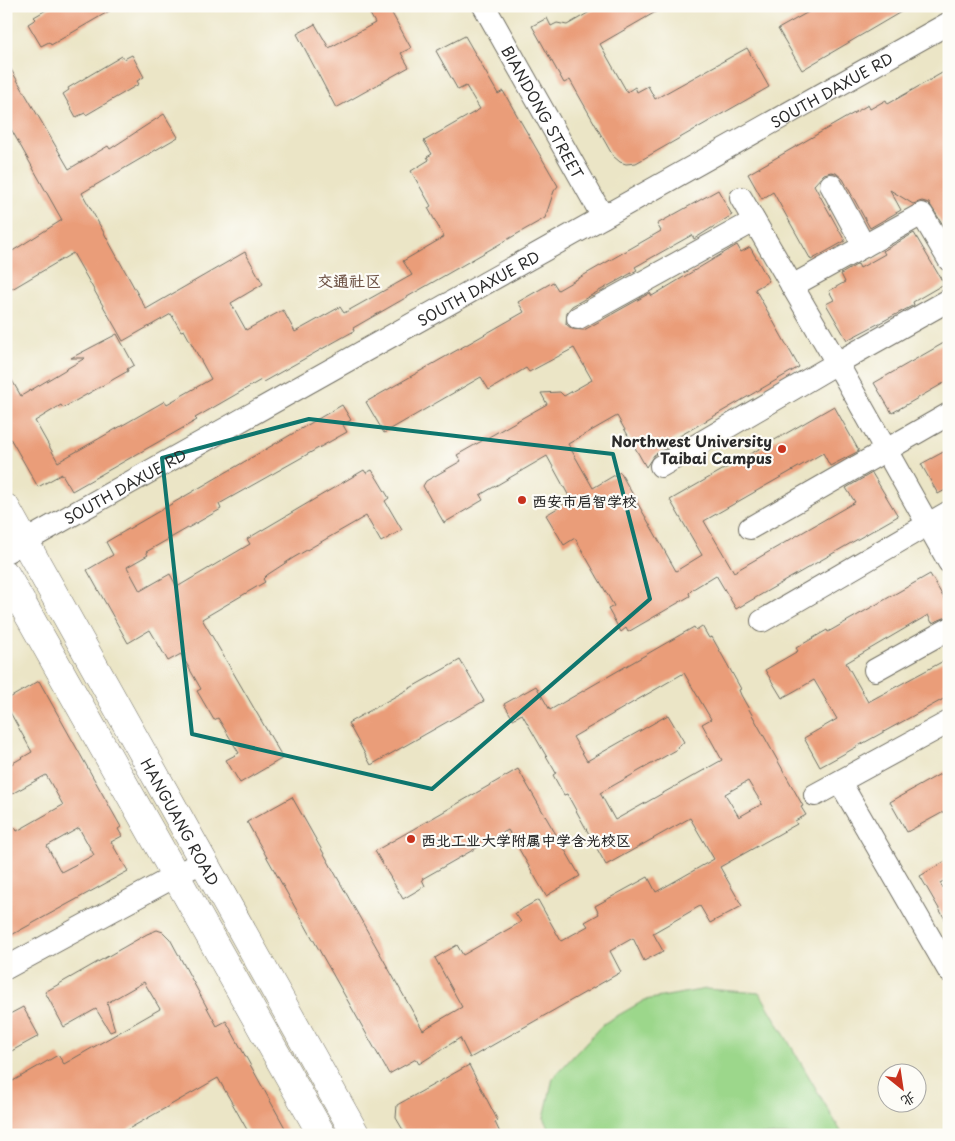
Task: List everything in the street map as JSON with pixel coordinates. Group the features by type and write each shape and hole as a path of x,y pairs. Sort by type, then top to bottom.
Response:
{"main road":[{"name":"HANGUANG ROAD","path":"6,508 16,546 203,860 356,1135"},
{"name":"HANGUANG ROAD","path":"6,575 322,1135"}],"street":[{"name":"BIANDONG STREET","path":"484,6 603,217"},
{"name":"SOUTH DAXUE RD","path":"16,546 949,23"},
{"path":"831,185 864,246"},
{"path":"740,198 837,363 949,562"},
{"path":"792,286 922,214 949,260"},
{"path":"578,318 754,221"},
{"path":"660,466 949,300"},
{"path":"750,528 949,414"},
{"path":"762,621 949,512"},
{"path":"875,670 949,629"},
{"path":"816,795 949,722"},
{"path":"840,782 949,971"},
{"path":"6,968 174,874 203,860"}],"highlighted area":[{"path":"309,419 613,454 650,599 432,789 192,734 162,458"}],"green space":[{"path":"706,989 760,993 843,1135 553,1135 544,1118 553,1078 603,1024 645,1000"}],"building":[{"path":"53,6 118,6 51,45 49,42 41,46 28,24 36,19 34,17"},
{"path":"379,6 388,6 411,48 401,53 409,67 336,108 297,34 315,24 329,48 375,23 369,12"},
{"path":"600,6 666,6 600,44 627,92 635,87 637,92 648,86 655,99 747,48 769,87 636,163 626,164 620,162 613,156 570,80 564,83 532,26 547,18 551,26 557,23 567,25"},
{"path":"819,6 911,6 802,70 778,29"},
{"path":"465,36 498,94 503,91 558,186 554,191 545,218 353,328 354,331 263,382 261,380 195,418 197,420 72,491 62,474 38,487 6,431 6,370 21,396 85,358 71,358 117,334 134,365 127,369 128,371 63,408 61,405 35,421 58,462 165,401 167,404 211,379 184,330 181,331 171,314 123,341 73,253 12,289 6,279 6,255 62,220 6,120 6,61 69,169 108,146 110,149 164,114 178,137 82,193 146,309 245,252 263,284 231,303 246,330 283,310 295,332 340,307 344,313 412,275 403,261 444,237 428,208 431,206 411,171 429,160 427,157 432,154 424,141 480,109 466,86 458,90 436,51"},
{"path":"132,55 144,77 137,81 139,84 86,115 85,113 76,117 63,94 69,90 68,88 122,56 124,59"},
{"path":"949,69 949,234 929,203 922,201 913,204 890,190 901,210 870,228 843,179 836,173 831,172 824,174 814,185 845,241 811,260 773,192 762,199 748,174 868,105 870,109 886,100 888,104"},
{"path":"718,190 732,215 694,239 692,235 635,267 637,270 572,306 567,312 566,324 572,329 584,330 650,293 652,296 737,245 741,252 750,247 769,281 755,289 799,367 664,445 666,448 654,455 646,467 617,416 568,444 593,488 620,472 676,571 702,555 670,500 834,406 859,451 830,466 823,453 704,521 734,572 855,502 846,488 872,473 898,516 736,609 716,575 693,589 689,593 690,596 628,632 626,628 621,632 608,609 614,606 575,538 564,545 546,515 571,500 547,456 480,495 483,500 444,523 423,486 426,481 461,461 457,455 547,404 541,393 560,392 564,396 592,380 574,348 529,372 526,368 489,390 481,377 384,433 366,402 524,312 518,302 553,282 558,290 661,231 657,224"},
{"path":"914,233 944,284 913,302 914,305 847,340 826,304 834,300 829,291 845,282 841,274 858,264 860,268 885,254 883,251"},
{"path":"949,340 949,380 892,413 874,383"},
{"path":"342,405 351,420 343,425 347,432 219,504 221,509 146,552 148,555 127,567 140,591 170,574 177,587 250,544 247,539 364,470 366,473 372,470 389,498 385,501 402,530 381,542 366,516 293,558 267,575 263,579 265,582 202,619 283,758 240,783 226,760 239,753 218,718 214,720 197,691 201,689 181,654 168,661 150,630 128,643 87,570 113,555 106,542"},
{"path":"949,449 949,488 938,494 921,464"},
{"path":"930,574 949,607 949,616 932,623 928,615 846,663 868,702 949,658 949,696 820,767 804,738 837,719 814,680 782,698 765,670 798,651 796,648"},
{"path":"702,626 709,638 712,637 741,689 739,690 741,695 803,806 801,807 806,815 795,821 797,824 720,867 742,906 710,923 700,906 653,933 663,951 644,961 633,938 610,951 621,972 470,1058 460,1038 419,1064 416,1059 389,1074 247,822 292,797 423,1030 462,1007 435,958 457,945 463,955 521,922 515,913 538,900 561,941 588,926 585,922 599,914 595,906 648,877 656,892 714,859 690,818 606,865 567,794 564,795 553,775 556,773 522,714 513,719 504,704 536,686 550,710 694,627 696,630","holes":["684,673 711,719 702,724 722,760 615,820 600,793 678,749 677,747 684,742 668,715 587,761 573,737","748,781 762,804 739,817 725,794"]},
{"path":"460,660 484,701 371,765 348,723"},
{"path":"39,681 121,827 118,829 122,836 111,842 128,871 6,938 6,832 15,827 17,831 63,805 46,775 6,797 6,767 32,752 6,705 6,700","holes":["79,828 94,855 61,872 47,846"]},
{"path":"518,769 580,876 546,896 508,830 422,879 425,886 403,899 375,851"},
{"path":"949,769 949,809 907,832 890,802"},
{"path":"949,859 949,878 940,883 949,897 949,926 920,876"},
{"path":"157,930 163,932 170,939 217,1026 226,1021 289,1135 250,1135 218,1078 118,1135 6,1135 6,1085 58,1055 64,1064 160,1009 144,982 107,1003 115,1030 110,1032 96,1009 64,1027 45,992"},
{"path":"23,1007 39,1036 6,1054 6,1016"},
{"path":"469,1065 498,1121 495,1122 501,1135 406,1135 396,1118 397,1105"}],"place":[{"name":"Northwest University Taibai Campus","path":"782,449"},
{"name":"西安市启智学校","path":"522,500"},
{"name":"西北工业大学附属中学含光校区","path":"411,839"}],"district":[{"name":"交通社区","path":"349,280"}]}
